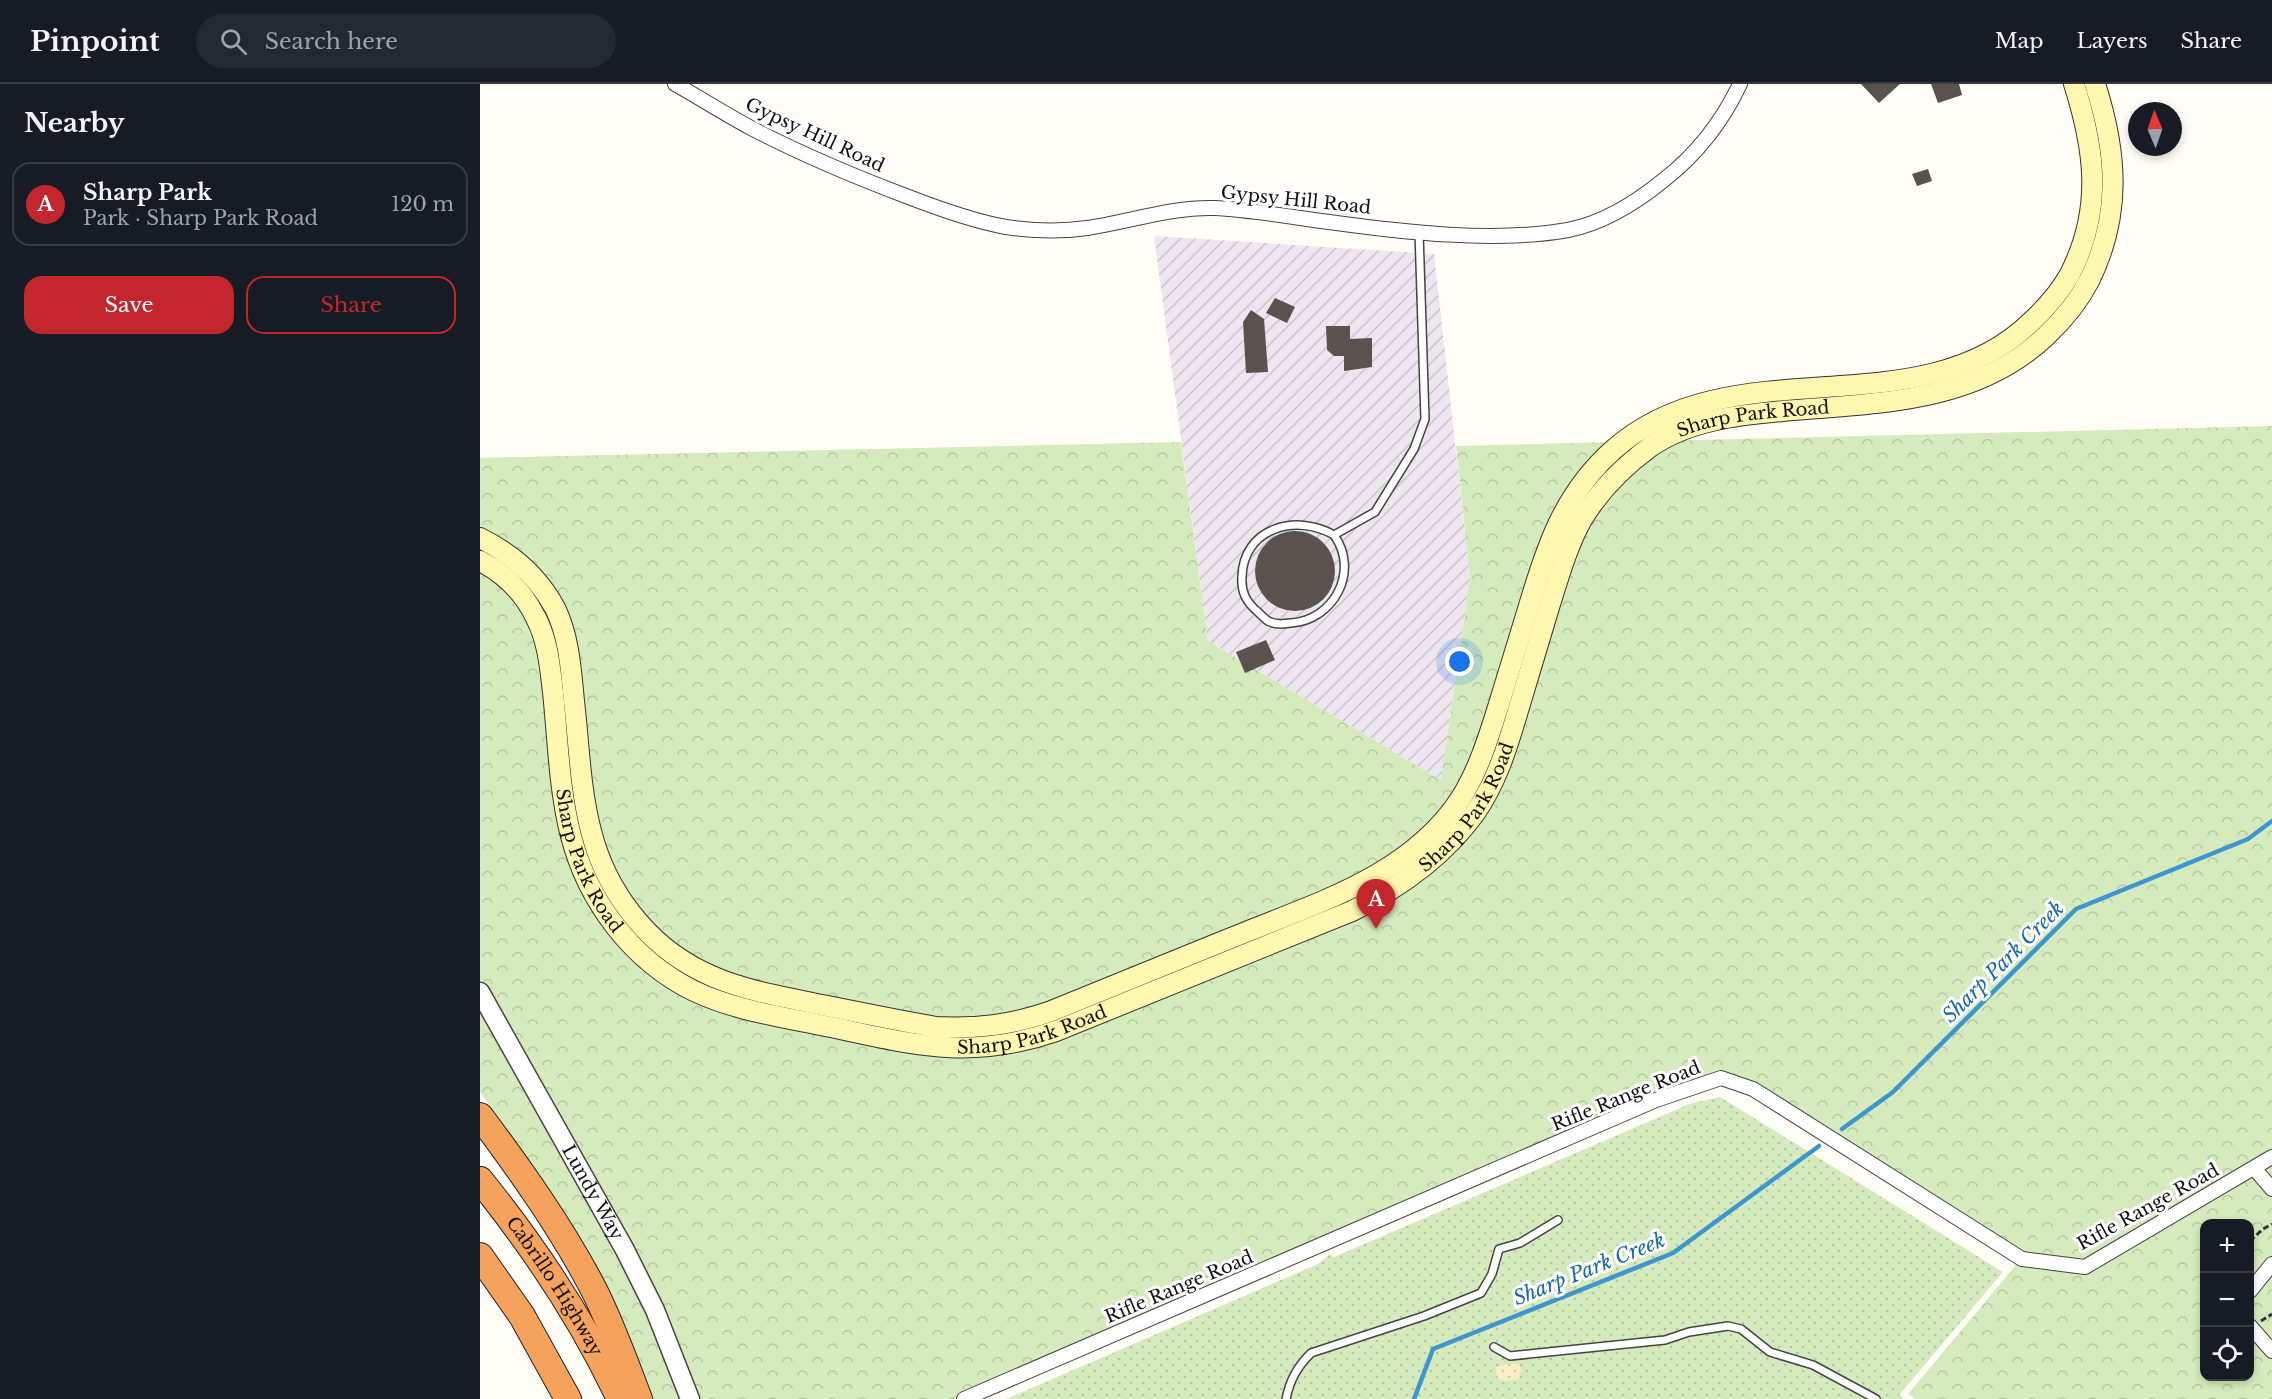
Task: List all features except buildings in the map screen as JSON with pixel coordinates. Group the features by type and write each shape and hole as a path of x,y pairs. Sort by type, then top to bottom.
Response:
{"highway":[{"path":"480,1116 535,1190 569,1243 595,1291 639,1399"},
{"name":"Cabrillo Highway","path":"480,1180 511,1218 549,1274 584,1330 620,1399"},
{"path":"480,1256 522,1316 568,1399"}],"main road":[{"name":"Sharp Park Road","path":"480,538 501,549 523,566 541,586 555,609 569,658 586,806 593,840 608,878 623,903 659,944 679,959 703,972 730,984 760,992 936,1027 965,1029 996,1027 1022,1021 1344,892 1396,864 1420,844 1460,799 1485,750 1541,565 1564,511 1599,464 1642,428 1668,414 1724,397 1925,376 1978,359 2001,346 2025,328 2048,306 2066,280 2079,256 2088,229 2093,170 2085,117 2074,84"},
{"name":"Sharp Park Road","path":"480,561 509,581 525,598 537,618 549,661 566,809 577,855 590,887 606,914 623,937 646,959 668,976 694,991 723,1003 755,1012 934,1047 965,1049 998,1047 1027,1041 1352,911 1383,896 1408,880 1433,859 1456,837 1477,810 1504,756 1561,571 1582,521 1614,478 1653,445 1676,433 1728,417 1899,400 1959,388 2012,363 2038,344 2064,319 2084,291 2108,234 2113,200 2114,169 2104,112 2095,84"}],"street":[{"name":"Gypsy Hill Road","path":"675,84 749,127 853,176 930,205 1004,226 1047,231 1086,228 1184,209 1211,208 1254,211 1332,223 1436,234 1515,235 1569,230 1607,217 1641,198 1699,148 1719,123 1740,84"},
{"name":"Lundy Way","path":"480,992 625,1250 655,1310 690,1399"},
{"name":"Rifle Range Road","path":"964,1399 1656,1100 1721,1078 1754,1089 2022,1259 2085,1267 2272,1157"},
{"path":"2254,1168 2272,1189"},
{"path":"2254,1286 2272,1264"},
{"path":"2251,1327 2272,1351"}],"lane":[{"path":"1334,536 1375,512 1414,449 1425,419 1419,231"},
{"path":"1283,526 1315,527 1334,536 1341,544 1346,573 1341,588 1326,609 1311,618 1278,624 1268,621 1248,604 1241,586 1242,562 1253,543 1268,532 1283,526"},
{"path":"1286,1399 1289,1384 1298,1366 1311,1353 1404,1324 1481,1293 1492,1274 1499,1249 1520,1243 1540,1228 1558,1220"},
{"path":"1494,1347 1509,1356 1654,1342 1689,1332 1728,1326 1741,1329 1770,1352 1813,1365 1876,1399"}],"path":[{"path":"2254,1237 2272,1224"}],"shaded area":[{"path":"1154,236 1434,254 1470,578 1441,780 1208,641"}],"green space":[{"path":"2272,426 2272,1399 1916,1399 1908,1394 2021,1259 1753,1089 1721,1078 960,1399 651,1399 541,1180 480,1092 480,458 1181,442 1208,641 1441,780 1470,578 1456,446"},
{"path":"1720,1097 2003,1272 1899,1395 1905,1399 1006,1399 1318,1264 1330,1254 1334,1257 1692,1103"}],"sand":[{"path":"1519,1364 1521,1369 1519,1379 1504,1381 1497,1378 1496,1367"}],"waterway":[{"name":"Sharp Park Creek","path":"1842,1129 1893,1092 2076,909 2248,839 2272,821"},
{"name":"Sharp Park Creek","path":"1414,1399 1433,1349 1673,1253 1819,1146"}],"place":[{"name":"Sharp Park","path":"1376,929"}]}
